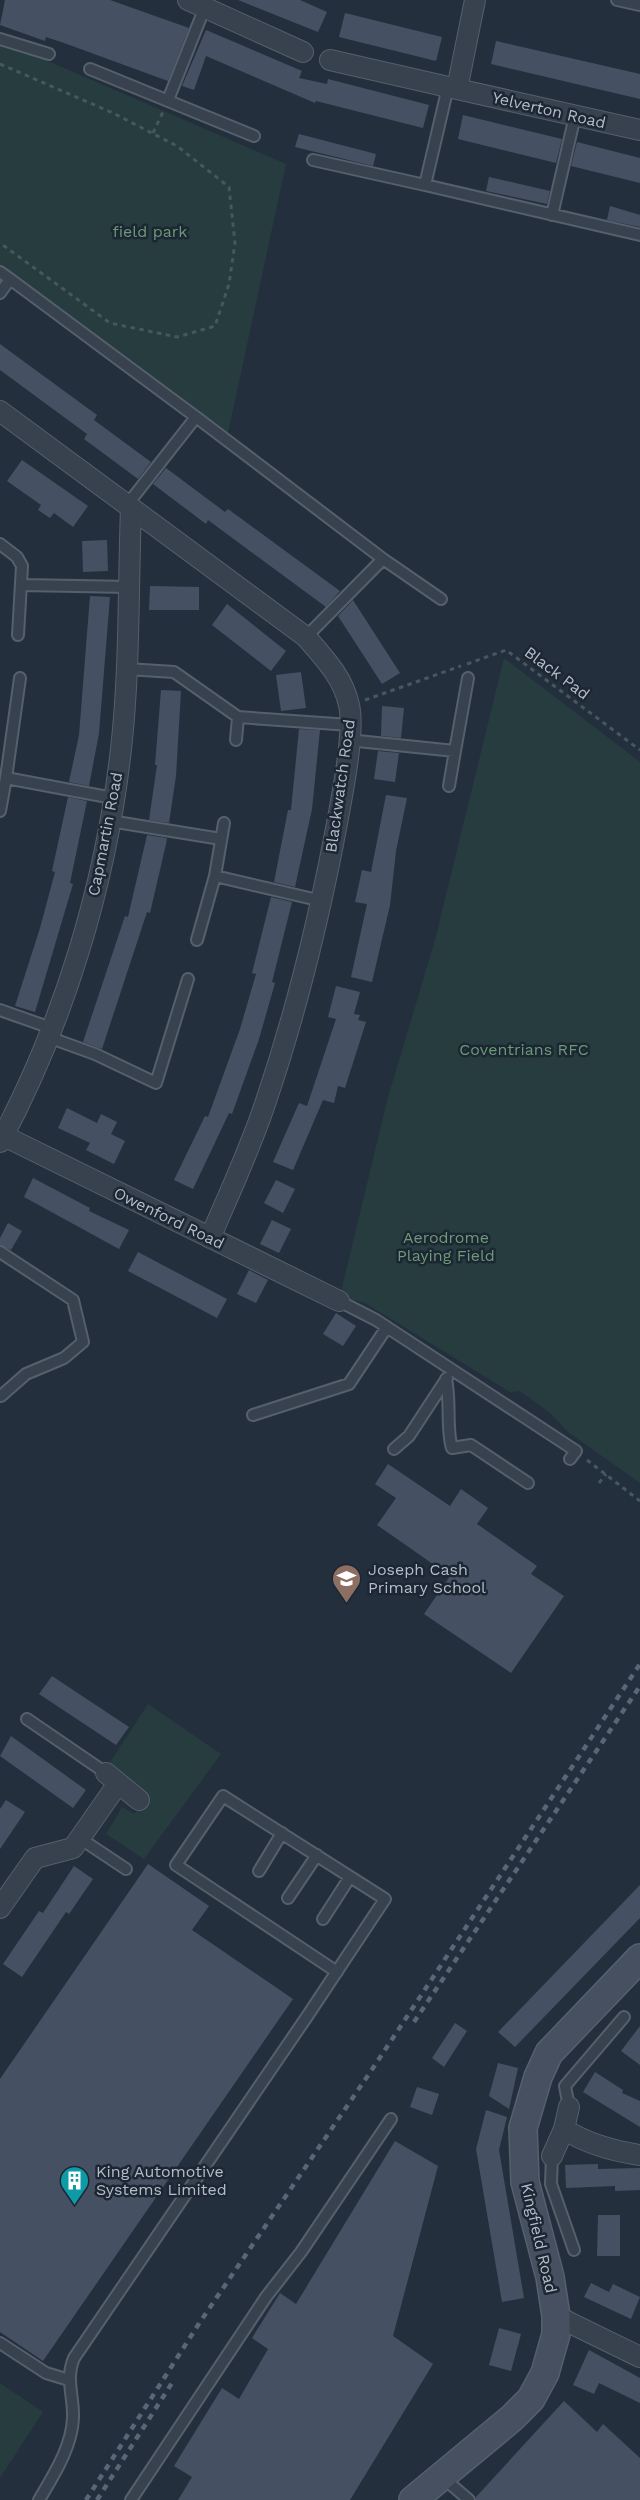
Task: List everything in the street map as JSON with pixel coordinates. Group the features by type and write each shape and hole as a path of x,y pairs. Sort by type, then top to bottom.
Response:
{"street":[{"path":"453,88 476,0"},
{"path":"194,2 303,52"},
{"name":"Yelverton Road","path":"330,60 640,130"},
{"name":"Blackwatch Road","path":"0,411 306,637 340,680 350,705 341,801 322,901 295,1010 264,1106 210,1238"},
{"name":"Capmartin Road","path":"1,1137 50,1033 88,916 110,821 121,749 127,669 130,587 129,507"},
{"name":"Owenford Road","path":"1,1137 339,1301"},
{"path":"0,1908 35,1858 66,1852 81,1839 111,1779 139,1800"},
{"name":"Kingfield Road","path":"413,2500 512,2418 531,2399 552,2354 556,2316 550,2277 525,2182 523,2128 528,2105 549,2053 640,1958"},
{"path":"552,2156 564,2129 569,2107"},
{"path":"564,2129 577,2138 613,2151 640,2155"},
{"path":"556,2316 640,2357"}],"lane":[{"path":"617,0 640,5"},
{"path":"168,100 194,2"},
{"path":"0,39 49,54"},
{"path":"90,69 254,136"},
{"path":"425,185 453,88"},
{"path":"552,215 575,116"},
{"path":"313,160 640,235"},
{"path":"0,272 383,559 441,599"},
{"path":"0,293 10,279"},
{"path":"129,507 196,417"},
{"path":"0,544 17,557 22,567 18,635"},
{"path":"306,637 383,559"},
{"path":"21,585 130,587"},
{"path":"127,669 174,672 238,717 455,751"},
{"path":"0,811 20,678"},
{"path":"449,786 468,678"},
{"path":"236,740 238,717"},
{"path":"6,777 114,798"},
{"path":"110,821 221,839"},
{"path":"197,940 215,876 224,823"},
{"path":"215,876 322,901"},
{"path":"0,1010 156,1083 188,979"},
{"path":"0,1252 73,1300 83,1342 64,1358 26,1374 1,1396"},
{"path":"339,1301 387,1327 449,1374 573,1455"},
{"path":"253,1415 349,1384 387,1327"},
{"path":"394,1449 409,1436 449,1374"},
{"path":"449,1374 449,1439 452,1448 471,1444 528,1483"},
{"path":"27,1719 111,1779"},
{"path":"39,2500 56,2472 72,2430 73,2416 69,2380 74,2358 337,1972 385,1899 223,1796 176,1865 337,1972"},
{"path":"259,1871 282,1833"},
{"path":"81,1839 126,1869"},
{"path":"288,1898 317,1855"},
{"path":"323,1919 350,1877"},
{"path":"569,2107 565,2086 624,2017"},
{"path":"131,2500 266,2298 301,2252 391,2119"},
{"path":"552,2156 551,2184 574,2250"},
{"path":"0,2343 46,2373 69,2380"},
{"path":"441,2476 469,2500"}],"path":[{"path":"0,64 177,146 229,187 235,243 229,284 216,326 177,337 110,323 0,243"},
{"path":"153,134 168,100"},
{"name":"Black Pad","path":"350,705 506,650 640,750"},
{"path":"573,1455 606,1474 640,1501"},
{"path":"599,1483 606,1474"}],"green space":[{"name":"field park","path":"0,45 48,61 286,164 228,433 0,267"},
{"name":"Coventrians RFC","path":"504,658 640,762 640,1483 568,1432 550,1413 520,1391 510,1392 365,1303 340,1296 388,1097 435,940"},
{"path":"148,1704 221,1754 144,1859 106,1834 122,1807 134,1814 148,1796 107,1767"},
{"path":"0,2383 43,2412 0,2478"}],"building":[{"path":"5,0 110,0 189,28 168,81 46,37 45,41 0,25"},
{"path":"238,0 300,0 327,12 318,32"},
{"path":"345,13 442,37 436,61 339,37"},
{"path":"206,30 302,71 299,78 327,84 328,79 429,105 423,128 316,101 315,103 206,56 194,90 182,86"},
{"path":"496,41 640,74 640,99 491,64"},
{"path":"463,115 562,139 556,163 458,139"},
{"path":"299,134 376,154 373,166 295,147"},
{"path":"577,142 640,158 640,183 571,166"},
{"path":"489,177 550,191 547,204 486,191"},
{"path":"610,206 640,215 640,227 607,220"},
{"path":"0,344 97,415 94,420 151,462 138,479 84,439 87,434 0,370"},
{"path":"22,460 88,506 73,527 54,513 50,518 38,510 41,505 7,481"},
{"path":"166,468 225,512 228,509 340,591 326,607 208,520 206,524 153,484"},
{"path":"107,540 108,571 83,572 82,541"},
{"path":"150,586 199,587 199,610 149,610"},
{"path":"90,596 110,597 99,733 89,786 69,782 79,735"},
{"path":"353,600 400,673 382,684 338,616"},
{"path":"227,604 286,651 271,671 212,625"},
{"path":"301,672 306,708 281,711 276,675"},
{"path":"161,690 181,691 176,776 169,823 149,820 157,765 155,765"},
{"path":"382,706 404,708 401,738 381,736"},
{"path":"299,729 320,730 312,809 295,887 274,882 288,810 291,810"},
{"path":"378,751 399,753 395,782 374,779"},
{"path":"386,795 407,798 396,851 390,905 372,982 351,977 367,904 355,902 362,870 371,872"},
{"path":"68,797 87,801 70,883 73,884 35,1012 15,1006 55,872 52,871"},
{"path":"147,835 167,838 166,844 150,913 147,912 102,1049 83,1042 125,916 128,917"},
{"path":"271,897 292,902 272,982 275,983 259,1039 232,1114 229,1113 193,1189 174,1180 205,1116 208,1117 240,1029 256,974 252,973"},
{"path":"336,986 360,992 354,1014 360,1015 358,1020 366,1022 345,1088 338,1086 334,1103 323,1100 293,1170 273,1162 299,1103 307,1106 336,1019 328,1017"},
{"path":"67,1108 97,1123 101,1114 117,1122 111,1134 125,1141 114,1164 86,1150 90,1143 58,1128"},
{"path":"33,1178 90,1208 89,1211 129,1230 119,1249 24,1197"},
{"path":"276,1180 295,1189 283,1213 264,1203"},
{"path":"272,1220 291,1229 279,1253 260,1244"},
{"path":"8,1223 22,1231 11,1250 0,1245 0,1238"},
{"path":"138,1252 227,1299 217,1318 128,1271"},
{"path":"249,1270 268,1280 256,1303 237,1294"},
{"path":"336,1313 356,1326 343,1346 323,1334"},
{"path":"388,1464 450,1506 461,1489 488,1508 477,1524 537,1566 531,1574 564,1596 511,1673 424,1614 450,1576 377,1525 396,1498 375,1484"},
{"path":"52,1676 129,1727 116,1745 39,1694"},
{"path":"11,1736 86,1790 73,1808 0,1756"},
{"path":"6,1800 25,1812 0,1849 0,1809"},
{"name":"King Automotive Systems Limited","path":"148,1864 209,1906 192,1930 293,1999 43,2361 0,2332 0,2079"},
{"path":"74,1866 93,1879 69,1914 66,1912 22,1977 3,1964 39,1911 43,1913"},
{"path":"640,1885 640,1918 515,2047 498,2032"},
{"path":"455,2023 467,2031 444,2067 432,2058"},
{"path":"640,2026 640,2065 621,2051"},
{"path":"498,2063 518,2068 509,2109 489,2096"},
{"path":"595,2072 623,2090 622,2093 640,2101 640,2127 583,2092"},
{"path":"417,2087 439,2094 432,2115 410,2107"},
{"path":"486,2110 507,2117 499,2150 524,2298 502,2302 476,2149"},
{"path":"395,2141 438,2166 393,2336 433,2364 350,2500 178,2500 192,2477 174,2466 222,2388 239,2399 268,2349 252,2338 280,2293 296,2304"},
{"path":"598,2164 598,2169 640,2168 640,2190 615,2191 615,2186 566,2188 565,2165"},
{"path":"598,2215 620,2215 620,2256 597,2256"},
{"path":"591,2283 609,2292 613,2284 640,2297 631,2319 584,2297"},
{"path":"499,2328 521,2334 511,2371 489,2365"},
{"path":"589,2350 640,2378 640,2403 599,2383 594,2394 573,2385"},
{"path":"564,2401 597,2432 603,2424 640,2458 640,2500 476,2500 476,2497"}],"railway":[{"path":"86,2500 200,2322 373,2068 640,1664"},
{"path":"414,2022 640,1686"},
{"path":"97,2500 172,2383"}],"place":[{"name":"Joseph Cash Primary School","path":"347,1604"},
{"name":"King Automotive Systems Limited","path":"75,2206"}],"park label":[{"name":"Aerodrome Playing Field","path":"446,1246"}]}
